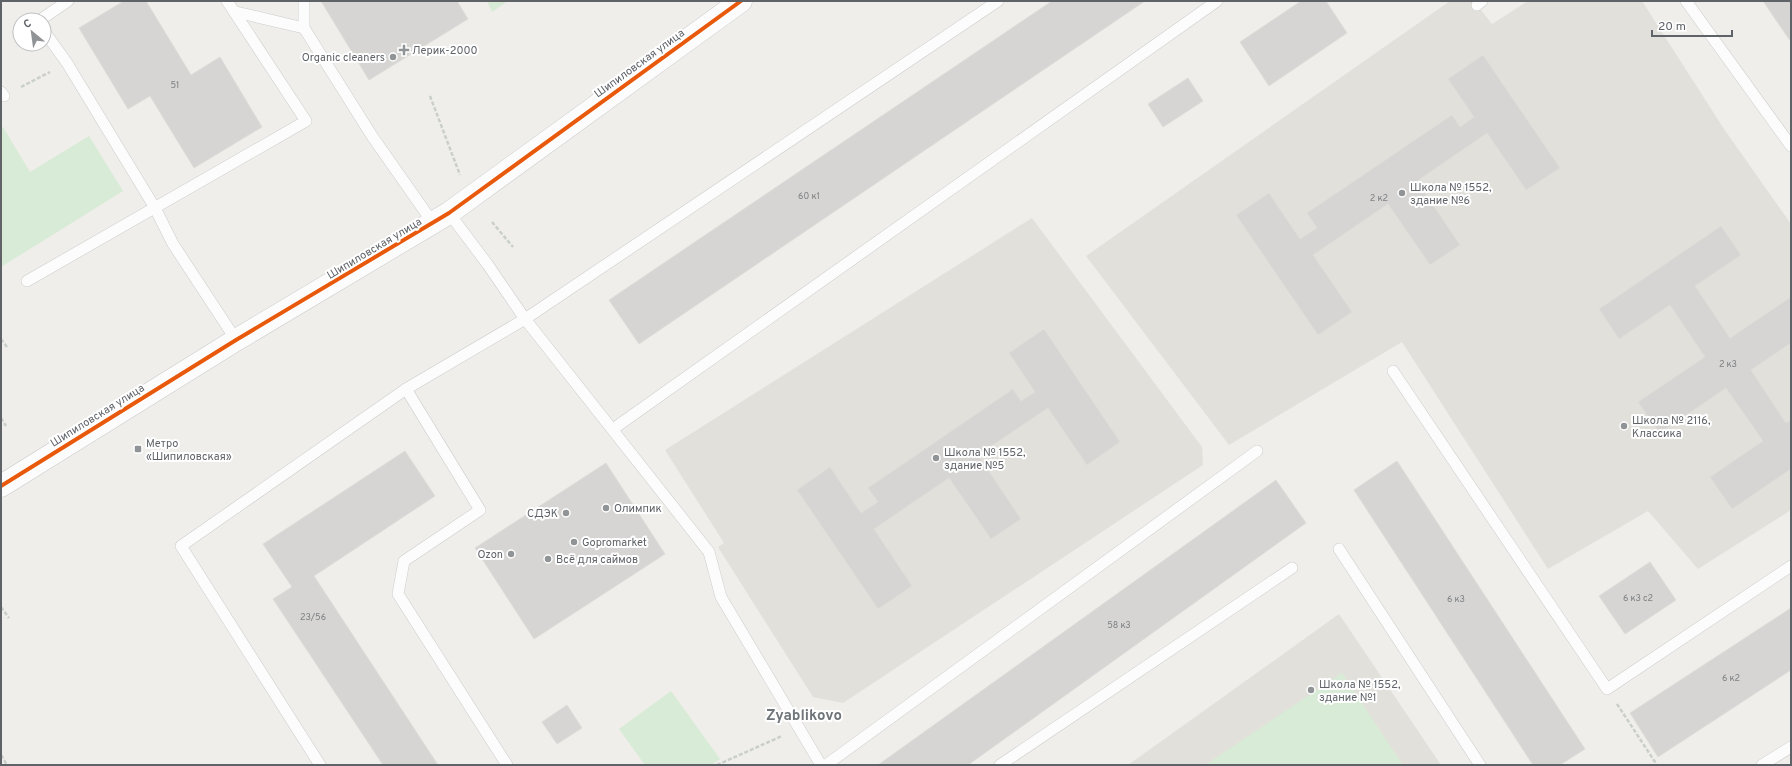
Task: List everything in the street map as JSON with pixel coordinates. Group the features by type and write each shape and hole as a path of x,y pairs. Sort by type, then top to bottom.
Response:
{"street":[{"name":"Шипиловская улица","path":"1,486 236,340 441,218 741,1"}],"lane":[{"path":"52,12 68,1"},
{"path":"27,281 306,121 236,12 227,1"},
{"path":"304,1 304,28 372,136 441,218 488,265 525,319 709,552 721,597 821,765"},
{"path":"320,765 181,546 406,389 525,319 998,1"},
{"path":"613,429 1217,1"},
{"path":"1686,1 1791,146"},
{"path":"236,12 304,28"},
{"path":"52,42 67,63 155,208 173,244 236,340"},
{"path":"1393,371 1607,689 1791,566"},
{"path":"406,389 480,510 404,561 398,594 506,765"},
{"path":"826,765 1257,451"},
{"path":"1339,549 1480,765"},
{"path":"1000,765 1292,568"},
{"path":"1762,765 1791,747"}],"path":[{"path":"3,94 67,63"},
{"path":"430,96 463,181"},
{"path":"492,222 514,247"},
{"path":"1,339 7,347"},
{"path":"1,418 6,426"},
{"path":"1,606 9,618"},
{"path":"1607,689 1657,765"},
{"path":"717,765 799,728"},
{"path":"1,755 7,765"}],"shaded area":[{"path":"1450,1 1474,1 1492,24 1528,1 1642,1 1724,129 1791,224 1791,510 1698,569 1648,511 1548,569 1402,342 1229,445 1086,256"},
{"name":"Школа № 1552, здание №5","path":"1032,218 1202,447 1203,465 843,703 813,697 718,547 724,543 665,450"},
{"name":"Школа № 1552, здание №1","path":"1339,614 1441,765 1128,765"}],"green space":[{"path":"487,1 508,1 492,12"},
{"path":"3,127 30,172 89,136 123,191 1,267 1,128"},
{"path":"1342,673 1403,765 1205,765"},
{"path":"671,691 720,759 711,765 645,765 619,729"}],"building":[{"path":"124,1 146,1 191,75 220,57 262,127 194,168 150,96 128,109 79,28"},
{"path":"321,1 457,1 468,19 369,80"},
{"path":"1052,1 1145,1 639,344 609,300"},
{"path":"1301,1 1326,1 1347,33 1269,86 1240,42"},
{"path":"1763,1 1791,1 1791,42"},
{"path":"1483,55 1560,168 1526,190 1487,133 1417,181 1460,245 1430,265 1388,204 1313,255 1352,312 1318,335 1236,215 1269,193 1300,239 1317,228 1307,213 1452,115 1460,127 1474,117 1448,79"},
{"path":"1188,78 1203,101 1163,127 1148,104"},
{"path":"1721,226 1741,255 1695,286 1730,338 1791,297 1791,343 1751,370 1786,423 1791,420 1791,469 1732,509 1710,477 1763,441 1726,388 1660,433 1638,402 1705,357 1670,305 1619,339 1599,309"},
{"path":"1044,329 1120,442 1087,465 1048,408 978,455 1021,519 991,539 949,478 874,529 912,586 878,609 797,490 830,467 861,513 878,502 868,488 1013,389 1021,401 1035,392 1009,353"},
{"path":"405,451 435,496 314,576 438,765 383,765 273,599 292,587 263,544"},
{"path":"1397,461 1585,749 1560,765 1533,765 1354,490"},
{"path":"606,463 665,554 534,639 475,548"},
{"path":"1276,480 1306,523 968,765 878,765"},
{"path":"1650,562 1676,600 1625,634 1599,596"},
{"path":"1791,608 1791,670 1658,757 1630,713"},
{"path":"567,705 582,728 557,744 542,722"}],"cycle path":[{"path":"1,486 236,340 449,213 741,1"}],"place":[{"name":"Лерик-2000","path":"404,50"},
{"name":"Organic cleaners","path":"393,57"},
{"name":"Школа № 1552, здание №6","path":"1402,193"},
{"name":"Школа № 2116, Классика","path":"1624,426"},
{"name":"Метро «Шипиловская»","path":"138,449"},
{"name":"Школа № 1552, здание №5","path":"936,458"},
{"name":"Олимпик","path":"606,508"},
{"name":"СДЭК","path":"566,513"},
{"name":"Gopromarket","path":"574,542"},
{"name":"Ozon","path":"511,554"},
{"name":"Всё для саймов","path":"548,559"},
{"name":"Школа № 1552, здание №1","path":"1311,690"}],"district":[{"name":"Zyablikovo","path":"804,715"}]}
